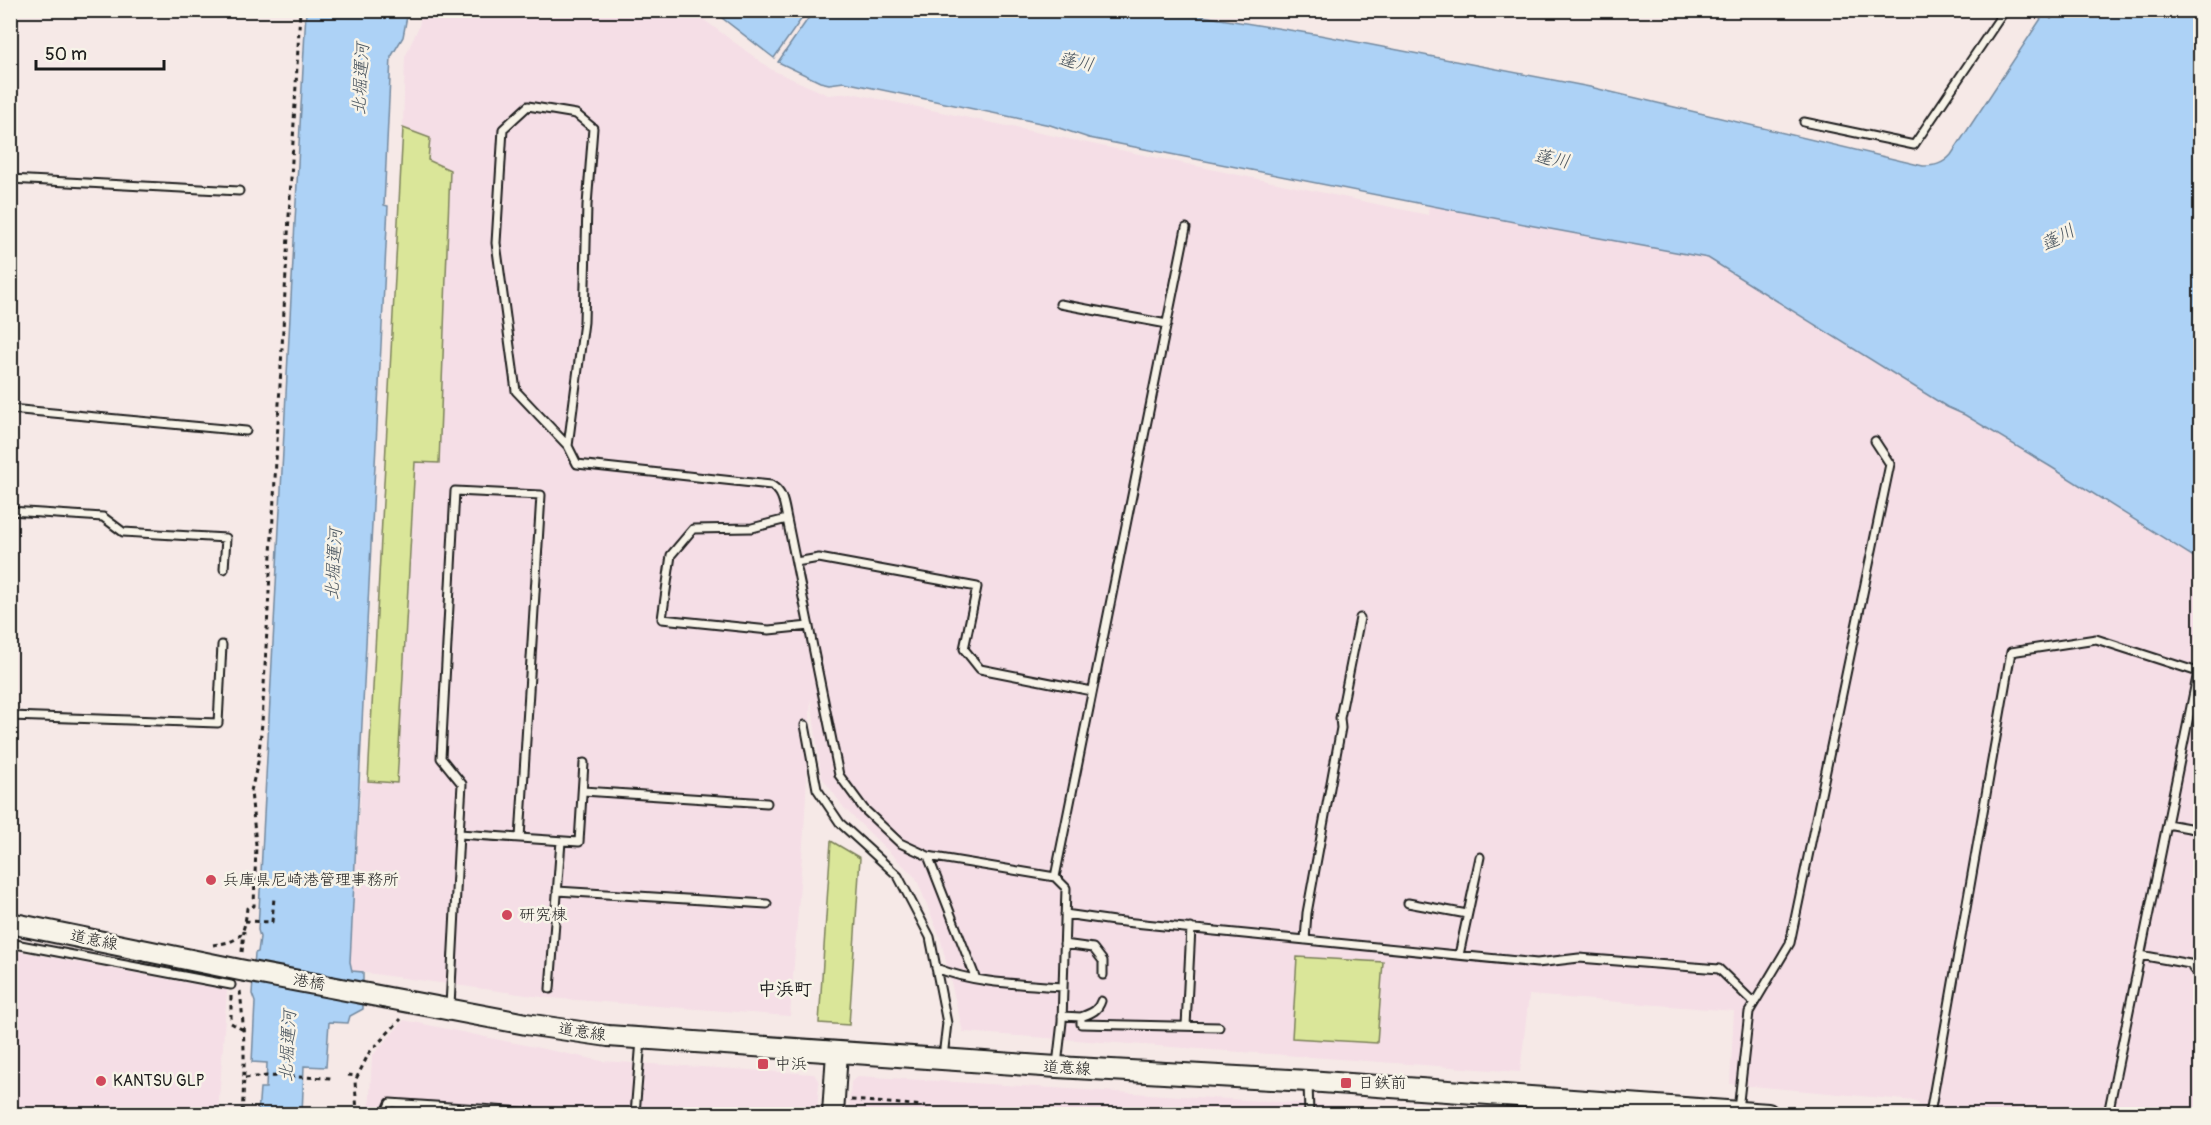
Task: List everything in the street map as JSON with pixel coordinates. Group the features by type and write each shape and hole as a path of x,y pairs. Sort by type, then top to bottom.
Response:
{"street":[{"name":"道意線","path":"10,923 243,970"},
{"name":"港橋","path":"243,970 369,993"},
{"name":"道意線","path":"369,993 581,1032 641,1038 1057,1068 1308,1081 1768,1114"},
{"path":"837,1052 840,1107"}],"lane":[{"path":"1804,122 1914,145 2005,10"},
{"path":"568,446 584,322 587,206 593,128 576,114 528,106 504,129 496,243 516,391 568,446 577,464 771,485 778,489 787,519 839,775 864,809 900,843 928,856 1055,877 1066,888 1062,1016 1057,1068"},
{"path":"10,179 239,191"},
{"path":"1055,877 1186,228"},
{"path":"1060,304 1167,324"},
{"path":"10,409 246,432"},
{"path":"1737,1113 1749,1012 1790,943 1890,464 1875,441"},
{"path":"450,1009 462,784 441,758 455,491 541,495 520,838"},
{"path":"10,511 103,517 123,532 226,538 224,569"},
{"path":"787,519 752,528 693,529 671,555 662,619 770,630 809,626"},
{"path":"796,562 819,558 976,587 964,649 980,669 1092,691"},
{"path":"1305,940 1307,913 1341,728 1340,718 1360,618"},
{"path":"1930,1114 2011,652 2097,639 2198,672 2108,1114"},
{"path":"10,716 218,723 222,645"},
{"path":"805,725 817,789 840,823 898,876 930,937 947,1023 943,1060"},
{"path":"459,834 579,842 584,763"},
{"path":"583,790 767,803"},
{"path":"2167,824 2200,830"},
{"path":"550,989 561,840"},
{"path":"928,856 976,979"},
{"path":"1459,955 1480,857"},
{"path":"557,891 767,904"},
{"path":"1408,903 1467,914"},
{"path":"1065,914 1114,921 1538,963 1579,958 1719,969 1754,1003"},
{"path":"1186,1026 1191,928"},
{"path":"10,943 231,985"},
{"path":"1064,944 1093,948 1103,961 1103,975"},
{"path":"2140,955 2190,964 2193,970 2200,972"},
{"path":"936,968 950,974 976,979 1063,987"},
{"path":"1062,1016 1081,1017 1093,1013 1100,1006 1101,1001"},
{"path":"1081,1017 1081,1024 1219,1027"},
{"path":"635,1114 641,1038"},
{"path":"1308,1081 1309,1114"},
{"path":"385,1114 390,1104 553,1114"}],"path":[{"path":"242,1114 245,1078 244,930 247,908 254,906 256,845 251,791 258,762 262,723 300,10"},
{"path":"245,921 272,922 274,897"},
{"path":"208,946 230,943 240,937 244,930"},
{"path":"231,985 231,1023 245,1031"},
{"path":"357,1114 355,1081 369,1053 417,1002"},
{"path":"245,1078 267,1076 332,1078"},
{"path":"348,1076 357,1076"},
{"path":"840,1107 926,1106"}],"shaded area":[{"path":"422,11 692,11 772,70 828,95 851,93 1428,215 1429,205 1708,258 1947,407 1965,415 2051,467 2200,561 2200,1114 1925,1114 1916,1101 1730,1084 1734,1011 1529,995 1520,1072 963,1032 940,937 916,878 845,809 821,776 811,698 790,1016 549,998 352,971 350,962 361,781 397,782 416,462 439,463 428,160 430,138 403,128 405,57 419,26"},
{"path":"11,950 227,990 218,1114 11,1114"},
{"path":"404,1020 602,1061 814,1074 819,1082 817,1114 369,1114 372,1056"},
{"path":"858,1076 1473,1114 849,1114 851,1082"}],"green space":[{"path":"403,128 430,138 428,160 450,170 439,463 415,462 397,783 368,781"},
{"path":"831,841 860,858 849,1025 819,1023"},
{"path":"1297,957 1383,962 1377,1043 1292,1038"}],"water":[{"name":"蓬川","path":"814,10 1171,11 1320,35 1590,87 1923,166 1938,164 1951,155 2046,11 2051,11 2047,15 2051,19 2061,11 2200,11 2200,561 2051,467 1965,415 1947,407 1708,258 1089,138 1050,125 844,82 829,84 820,82 778,62"},
{"name":"北堀運河","path":"306,11 408,11 403,37 391,57 384,205 388,206 350,962 352,971 363,972 363,1009 350,1016 348,1023 329,1022 326,1067 304,1066 302,1114 258,1114 260,1088 266,1088 267,1063 252,1062 255,1002 252,994 255,953 258,952 260,937 258,930"},
{"path":"713,11 807,11 774,58"}],"place":[{"name":"兵庫県尼崎港管理事務所","path":"211,880"},
{"name":"研究棟","path":"507,915"},
{"name":"中浜","path":"763,1064"},
{"name":"KANTSU GLP","path":"101,1081"},
{"name":"日鉄前","path":"1346,1083"}],"district":[{"name":"中浜町","path":"785,989"}]}
